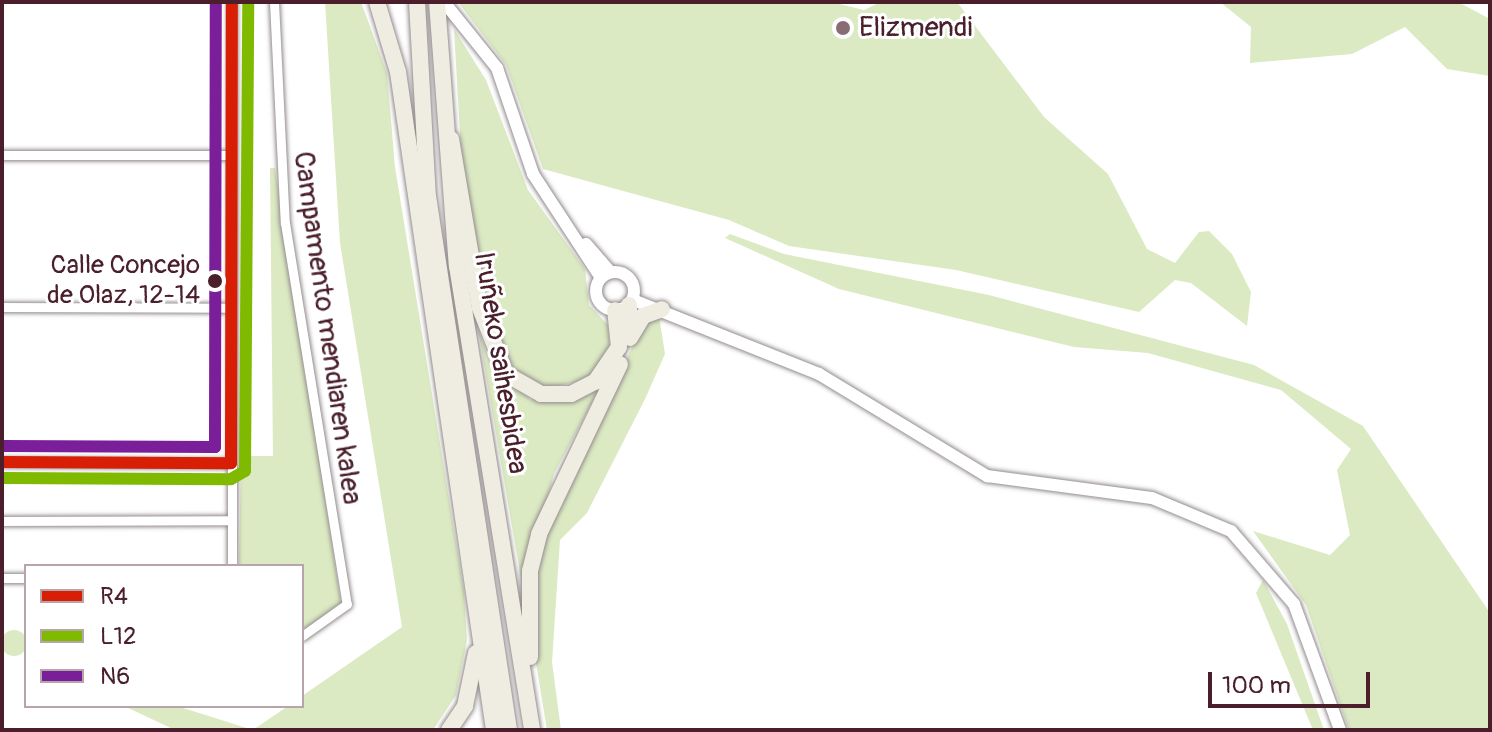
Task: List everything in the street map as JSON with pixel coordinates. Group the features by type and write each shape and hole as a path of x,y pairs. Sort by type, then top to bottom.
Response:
{"highway":[{"path":"377,2 403,117 478,644 494,730"},
{"name":"Iruñeko saihesbidea","path":"417,2 415,45 430,212 509,730"},
{"name":"Iruñeko saihesbidea","path":"437,2 438,60 457,266 532,730"},
{"path":"403,117 415,45"},
{"path":"438,60 480,308 506,374 541,394 571,394 595,382 619,347 628,301"},
{"path":"628,301 630,340"},
{"path":"540,730 528,644 533,559 552,496 630,340 643,316 662,309"},
{"path":"449,730 465,706 478,644"}],"street":[{"path":"232,2 232,564"},
{"name":"Campamento mendiaren kalea","path":"274,2 285,223 347,604 304,635"},
{"path":"444,2 497,68 533,174 606,275"},
{"path":"2,155 232,155"},
{"path":"606,275 598,300 628,301 662,309 819,374 987,476 1152,498 1231,531 1267,564 1294,604 1340,730"},
{"path":"606,275 627,275 628,301"},
{"path":"628,301 696,322"},
{"path":"2,307 232,308"},
{"path":"2,462 231,463"},
{"path":"2,521 232,520"},
{"path":"2,578 24,578"}],"green space":[{"path":"325,2 361,2 387,73 395,167 464,591 467,640 456,695 433,730 253,730 285,708 304,708 304,695 402,627 340,243"},
{"path":"458,2 831,2 864,10 881,2 957,2 1044,117 1108,174 1147,249 1175,263 1199,232 1209,231 1232,254 1251,292 1247,326 1191,283 1175,280 1139,312 956,270 789,246 729,220 543,169 506,65"},
{"path":"1220,2 1458,2 1490,19 1490,76 1447,69 1405,27 1352,54 1250,63 1251,27"},
{"path":"454,29 486,80 528,190 585,269 589,305 608,325 610,349 590,379 548,388 520,378 491,332 461,152"},
{"path":"270,168 275,168 341,603 304,631 304,564 239,564 241,456 273,456"},
{"path":"730,234 784,254 989,295 1254,365 1363,426 1490,613 1490,730 1349,730 1306,605 1253,531 1330,555 1350,535 1337,470 1351,449 1281,390 1148,353 1074,347 839,289 725,238"},
{"path":"659,316 665,354 587,513 560,540 552,662 561,730 547,730 533,645 538,567 552,517 641,328"},
{"path":"478,329 491,364 531,400 602,384 554,474 523,590"},
{"path":"1263,580 1287,624 1324,730 1313,730 1256,593"},
{"path":"14,630 23,634 23,652 14,656 5,652 1,643 5,634"},
{"path":"128,708 183,708 253,730 175,730"}],"transit line":[{"name":"N6","path":"2,446 215,447 216,2"},
{"name":"R4","path":"231,463 232,2"},
{"name":"L12","path":"2,478 231,479 245,471 248,2"},
{"name":"R4","path":"2,462 231,463"}],"place":[{"name":"Elizmendi","path":"843,28"},
{"name":"Calle Concejo de Olaz, 12-14","path":"215,281"}]}
